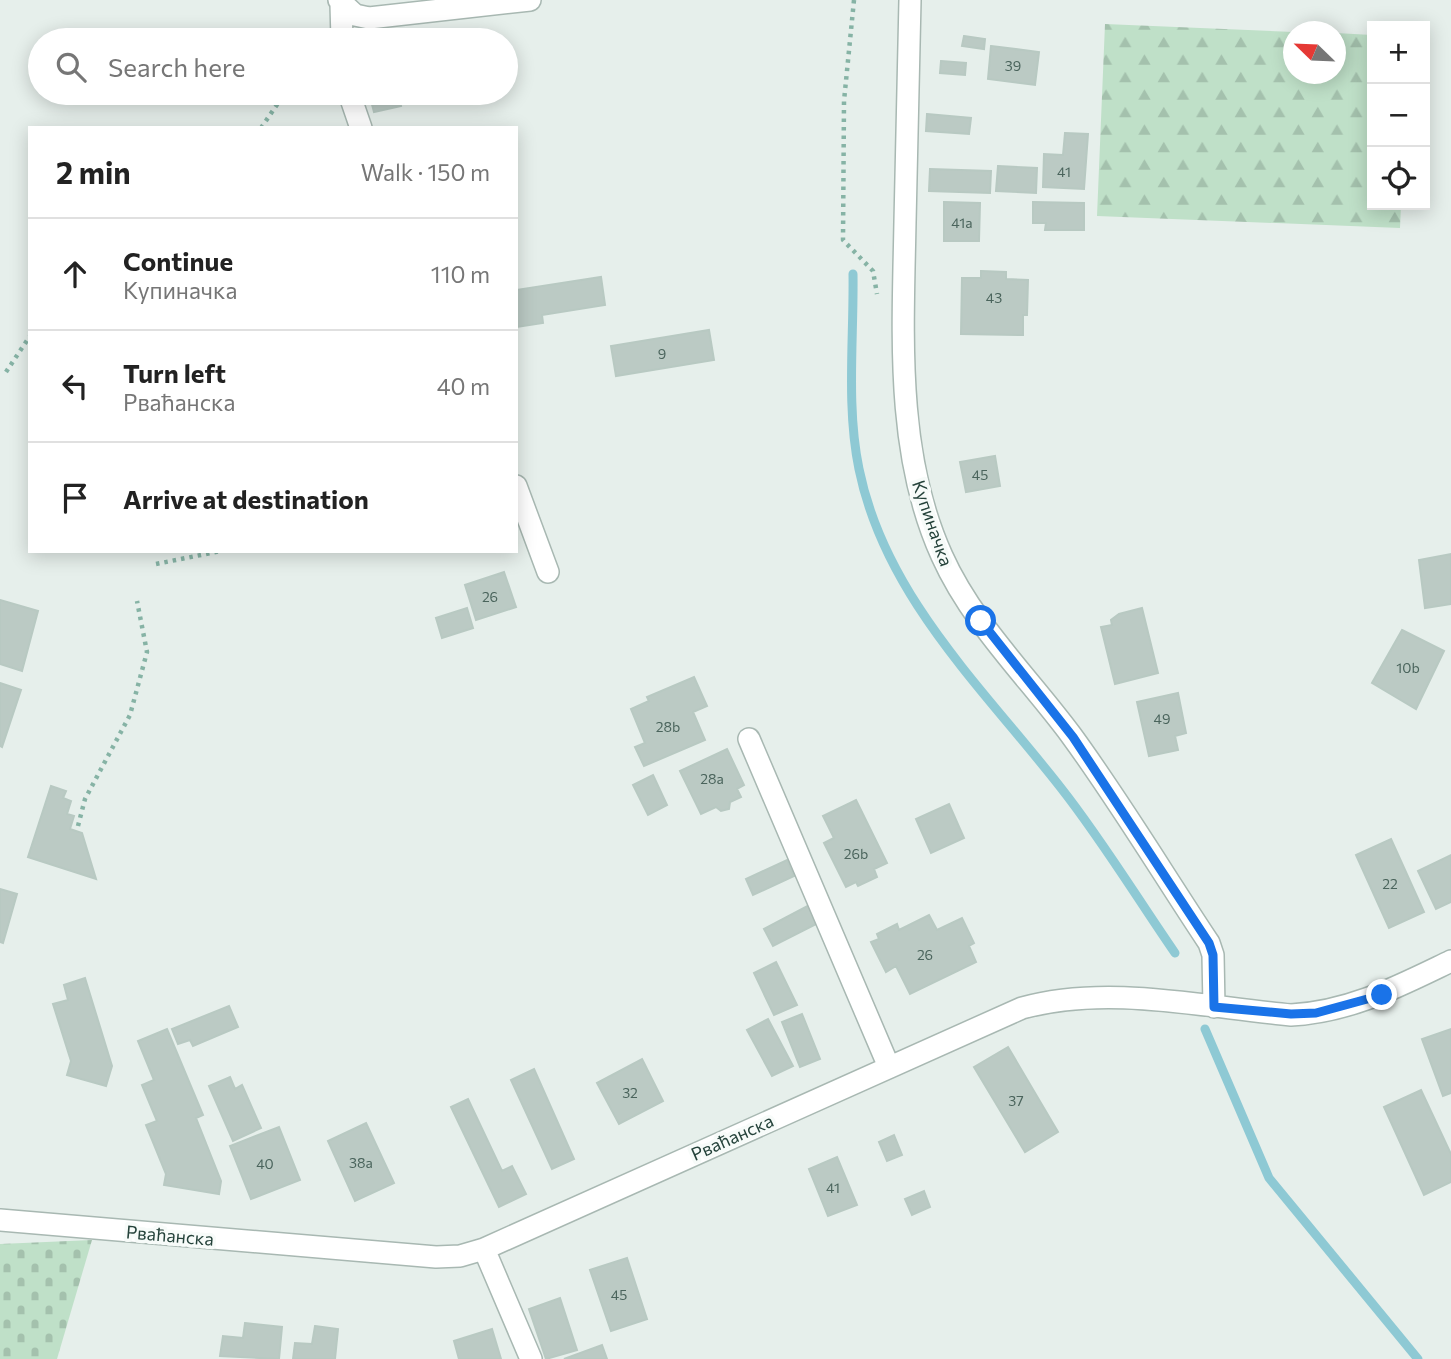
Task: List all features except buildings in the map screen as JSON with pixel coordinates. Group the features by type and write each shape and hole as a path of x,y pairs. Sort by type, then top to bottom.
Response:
{"street":[{"path":"340,2 355,15 369,18 530,0"},
{"name":"Купиначка","path":"910,0 904,284 906,385 917,479 932,532 953,578 981,621 1073,737 1209,943 1213,955 1214,1007"},
{"path":"340,2 341,28"},
{"path":"353,105 360,126"},
{"path":"518,491 548,572"},
{"path":"750,739 889,1067"},
{"name":"Рваћанска","path":"0,1220 436,1257 460,1256 484,1249 1022,1008 1052,999 1088,998 1291,1014 1316,1013 1382,995 1451,961"},
{"path":"484,1249 531,1359"}],"path":[{"path":"854,0 844,101 842,240 873,271 877,298"},
{"path":"262,126 277,105"},
{"path":"6,372 28,339"},
{"path":"156,564 210,553"},
{"path":"78,826 85,799 130,715 134,702 147,652 137,601"}],"green space":[{"path":"1105,24 1283,32 1283,84 1346,84 1346,34 1367,35 1367,210 1401,210 1400,228 1097,216"},
{"path":"92,1240 57,1359 0,1359 0,1244"}],"waterway":[{"path":"853,274 852,396 855,445 872,515 891,559 914,600 941,639 1076,808 1175,953"},
{"path":"1205,1029 1269,1178 1418,1359"}],"route":[{"path":"981,621 1073,737 1209,943 1213,955 1214,1007 1291,1014 1316,1013 1382,995"}]}
